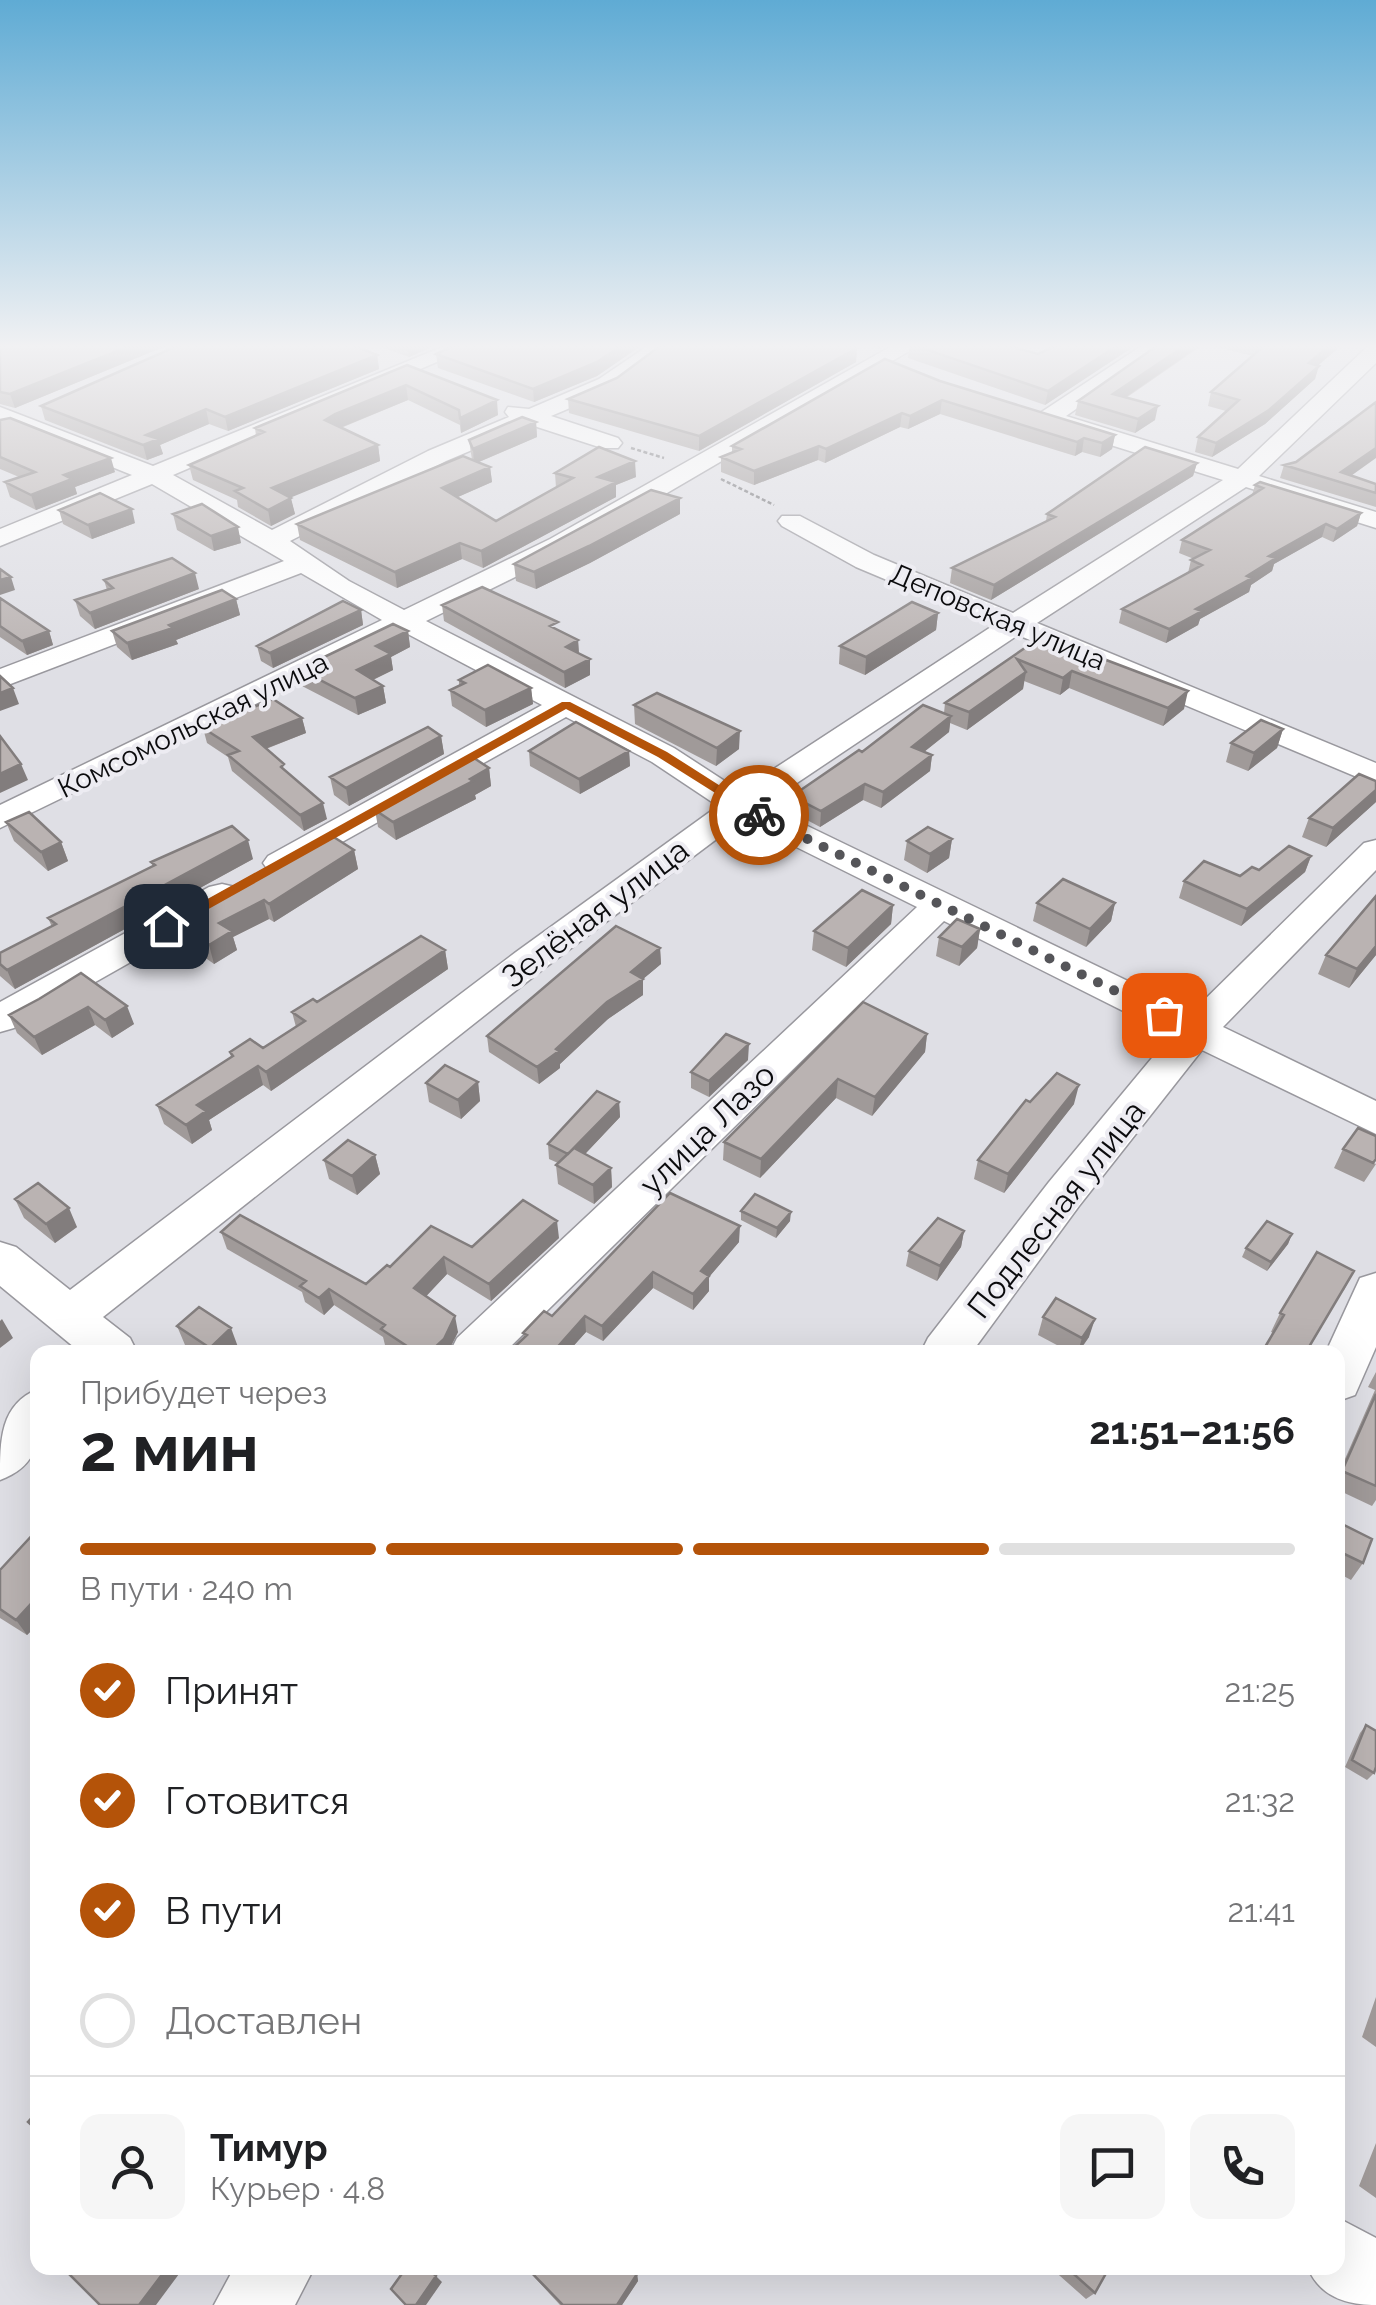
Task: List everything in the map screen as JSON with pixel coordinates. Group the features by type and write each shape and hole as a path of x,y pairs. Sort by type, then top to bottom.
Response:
{"street":[{"path":"88,451 154,475 271,540 339,587 663,755 740,806 1376,1119"},
{"path":"0,538 213,451"},
{"path":"271,540 454,451"},
{"name":"Комсомольская улица","path":"0,818 406,622 559,544 724,451"},
{"path":"1152,451 1376,520"},
{"name":"Зелёная улица","path":"89,1340 529,961 740,806 1242,479 1272,451"},
{"name":"Деповская улица","path":"791,520 866,561 1376,775"},
{"path":"0,679 304,563"},
{"path":"0,1019 566,704"},
{"name":"Подлесная улица","path":"951,1345 1064,1194 1196,1031 1376,850"},
{"name":"улица Лазо","path":"481,1345 940,904"},
{"path":"0,1260 89,1340"},
{"path":"1345,1364 1376,1290"},
{"path":"0,1458 30,1420"},
{"path":"1345,2260 1376,2284"},
{"path":"251,2305 273,2275"}],"building":[{"path":"0,451 92,451 111,458 64,475 72,479 31,495 5,482 35,472 0,457"},
{"path":"222,451 364,451 272,488 291,498 268,510 235,491 243,488 189,465"},
{"path":"593,451 608,451 635,461 598,477 616,482 481,551 460,543 395,572 297,524 463,456 490,467 442,488 496,521 573,478 555,473"},
{"path":"737,451 807,451 754,471 721,457"},
{"path":"1140,451 1157,451 1197,463 994,585 952,568 1055,517 1047,514"},
{"path":"1311,451 1372,451 1341,472 1376,484 1376,493 1284,465"},
{"path":"1260,482 1361,513 1337,529 1326,524 1269,556 1276,558 1247,576 1252,578 1169,629 1122,609 1202,565 1191,560 1210,550 1182,540 1263,488 1255,485"},
{"path":"651,490 680,498 534,572 514,564"},
{"path":"100,493 132,509 88,525 59,510"},
{"path":"202,504 238,527 211,536 173,514"},
{"path":"172,558 195,573 90,613 75,600 113,588 104,580"},
{"path":"482,587 558,622 550,626 578,640 566,647 590,659 564,672 442,605"},
{"path":"222,590 236,599 169,625 173,628 127,643 112,631"},
{"path":"0,598 49,631 22,641 0,626"},
{"path":"343,601 361,610 270,653 257,646"},
{"path":"912,602 938,613 866,657 840,646"},
{"path":"393,624 408,631 376,646 391,654 357,670 383,686 355,698 299,669"},
{"path":"1035,641 1075,658 1085,652 1188,691 1168,708 1072,671 1063,678 1017,659 1026,672 969,712 945,703"},
{"path":"488,665 531,688 485,710 450,690 465,683 459,680"},
{"path":"0,676 13,688 0,693"},
{"path":"657,693 740,731 717,748 634,705"},
{"path":"273,699 302,718 253,737 323,803 300,815 228,755 239,751 203,728"},
{"path":"923,705 951,716 912,747 932,755 883,792 865,784 821,811 792,796 859,750 862,752"},
{"path":"1261,720 1283,729 1254,753 1231,743"},
{"path":"576,722 629,751 579,779 529,751"},
{"path":"428,727 441,736 346,788 330,777"},
{"path":"0,736 21,764 0,774"},
{"path":"471,756 489,768 470,779 473,781 393,822 375,810"},
{"path":"1359,774 1376,781 1376,790 1333,828 1309,818"},
{"path":"29,812 61,842 41,852 6,822"},
{"path":"232,826 248,840 7,970 0,964 0,953 56,924 48,918 155,865 151,862"},
{"path":"928,827 952,839 930,854 907,841"},
{"path":"329,834 354,850 269,904 264,900 219,923 232,931 209,945 173,920"},
{"path":"1289,846 1311,856 1247,909 1184,881 1204,861 1240,876 1252,867 1259,870"},
{"path":"1063,879 1115,903 1090,929 1037,903"},
{"path":"862,890 893,905 848,948 814,931"},
{"path":"1376,896 1376,946 1357,969 1326,955"},
{"path":"957,919 980,929 962,947 939,937"},
{"path":"616,926 660,948 631,972 643,979 607,1002 556,1049 559,1051 537,1067 487,1036"},
{"path":"421,936 445,950 266,1072 258,1066 197,1105 206,1111 186,1125 157,1105 233,1056 230,1052 250,1039 263,1048 305,1021 292,1012 313,999 317,1002"},
{"path":"81,973 127,1006 105,1020 88,1007 34,1037 9,1015 39,999"},
{"path":"863,1002 927,1034 875,1097 838,1079 761,1159 724,1142"},
{"path":"726,1034 749,1044 709,1081 691,1072"},
{"path":"445,1065 478,1082 458,1100 426,1083"},
{"path":"1057,1073 1079,1085 1008,1174 978,1160 1026,1100 1030,1102"},
{"path":"597,1091 619,1102 568,1154 548,1144"},
{"path":"1358,1128 1376,1136 1373,1163 1343,1149"},
{"path":"348,1140 375,1155 352,1176 324,1160"},
{"path":"574,1148 611,1168 593,1185 556,1165"},
{"path":"38,1183 69,1208 46,1224 15,1199"},
{"path":"670,1193 740,1226 701,1271 709,1276 693,1294 653,1272 602,1326 585,1316 559,1345 516,1345 544,1311 552,1316"},
{"path":"755,1194 791,1212 777,1228 741,1211"},
{"path":"523,1200 557,1221 489,1284 444,1257 414,1288 455,1316 438,1345 405,1345 381,1329 385,1325 329,1289 319,1298 300,1286 306,1281 221,1232 240,1215 366,1284 387,1265 390,1267 431,1226 472,1247"},
{"path":"938,1218 964,1231 940,1266 909,1251"},
{"path":"1267,1221 1292,1234 1271,1262 1246,1248"},
{"path":"1317,1252 1354,1271 1310,1345 1266,1345 1284,1315 1280,1313"},
{"path":"1056,1298 1095,1319 1082,1338 1043,1317"},
{"path":"199,1307 231,1328 213,1345 206,1345 177,1326"},
{"path":"1376,1394 1376,1486 1345,1472"},
{"path":"1345,1526 1372,1539 1363,1563 1345,1554"},
{"path":"30,1538 30,1605 16,1620 0,1609 0,1570"},
{"path":"1366,1725 1376,1731 1374,1773 1352,1760"},
{"path":"70,2275 162,2275 139,2305 100,2305"},
{"path":"401,2275 436,2276 416,2305 406,2305 391,2289"},
{"path":"534,2275 636,2275 617,2305 563,2305"},
{"path":"1075,2275 1105,2275 1095,2293"}],"way so far":[{"path":"759,815 1164,1015"}],"route":[{"path":"166,926 566,704 663,755 759,815"}]}
